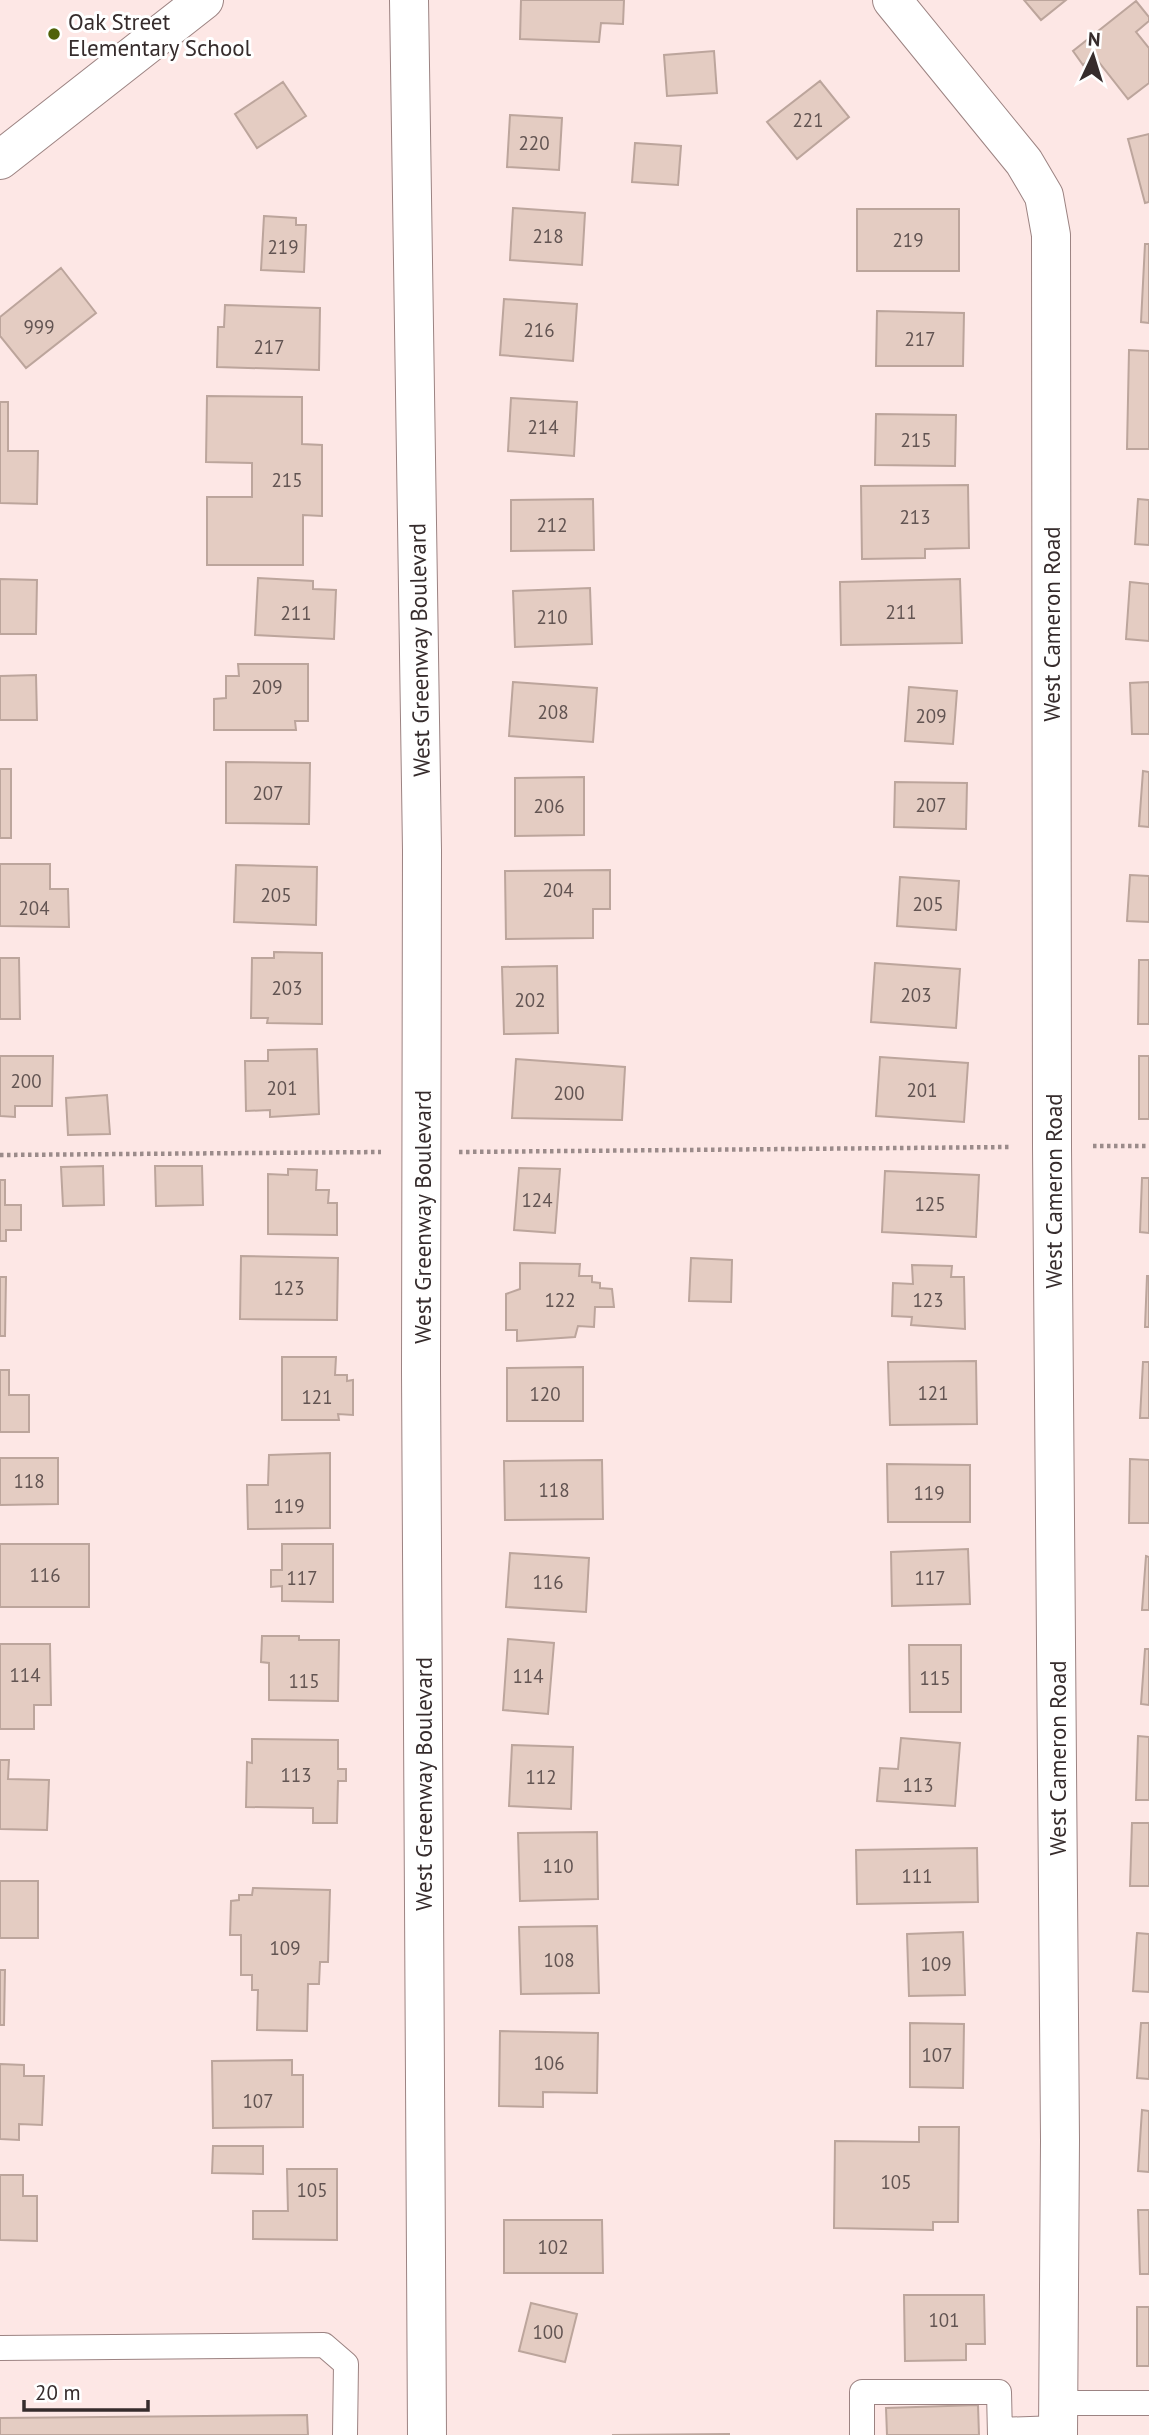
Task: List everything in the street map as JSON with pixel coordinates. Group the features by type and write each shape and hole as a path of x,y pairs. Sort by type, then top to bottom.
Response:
{"street":[{"name":"West Greenway Boulevard","path":"410,0 422,850 421,1386 427,2435"},
{"name":"West Cameron Road","path":"892,0 1024,162 1044,196 1051,235 1052,1147 1060,2140 1058,2422"},
{"path":"0,160 193,3"}],"lane":[{"path":"0,2348 324,2345 346,2364 345,2435"},
{"path":"862,2435 862,2392 999,2392 1000,2432 1149,2403"}],"path":[{"path":"0,1155 1149,1146"}],"building":[{"path":"521,0 624,0 623,24 601,23 599,42 520,39"},
{"path":"1024,0 1066,0 1041,20"},
{"path":"1136,1 1149,17 1149,21 1136,32 1149,48 1149,83 1128,99 1094,56 1083,65 1073,51"},
{"path":"714,51 717,93 667,96 664,55"},
{"path":"820,81 849,117 797,159 767,122"},
{"path":"283,82 306,116 257,148 235,114"},
{"path":"510,115 562,118 559,170 507,167"},
{"path":"1149,134 1149,202 1145,203 1128,139"},
{"path":"635,143 681,146 678,185 632,182"},
{"path":"513,208 585,213 582,265 510,260"},
{"path":"857,209 959,209 959,271 857,271"},
{"path":"264,216 296,218 296,225 306,225 304,272 261,270"},
{"path":"1145,244 1149,244 1149,323 1141,322"},
{"path":"61,268 96,313 26,368 0,336 0,317"},
{"path":"504,299 577,304 573,361 500,355"},
{"path":"225,305 320,308 319,370 217,367 218,327 224,327"},
{"path":"877,311 964,313 963,366 876,366"},
{"path":"1129,350 1149,351 1149,449 1127,449"},
{"path":"207,396 302,397 302,444 322,445 322,516 303,515 303,565 207,565 207,497 252,497 252,463 206,462"},
{"path":"511,398 577,402 574,456 508,451"},
{"path":"0,402 8,402 8,451 38,451 37,504 0,503"},
{"path":"876,414 956,415 955,466 875,465"},
{"path":"968,485 969,548 925,549 925,558 862,559 861,486"},
{"path":"593,499 594,550 511,551 511,500"},
{"path":"1138,499 1149,500 1149,545 1135,544"},
{"path":"258,578 313,581 313,589 336,590 334,639 255,635"},
{"path":"0,579 37,580 36,634 0,634"},
{"path":"960,579 962,643 841,645 840,582"},
{"path":"1130,582 1149,584 1149,641 1126,639"},
{"path":"590,588 592,644 515,647 513,591"},
{"path":"238,664 308,664 308,721 295,721 296,730 214,730 214,699 226,698 226,676 239,676"},
{"path":"36,675 37,720 0,720 0,676"},
{"path":"513,682 597,688 593,742 509,736"},
{"path":"1149,682 1149,734 1132,734 1130,683"},
{"path":"909,687 957,691 953,744 905,741"},
{"path":"226,762 310,763 309,824 226,823"},
{"path":"0,769 11,769 11,838 0,838"},
{"path":"1143,771 1149,772 1149,827 1139,826"},
{"path":"584,777 584,835 515,836 515,778"},
{"path":"895,782 967,783 966,829 894,827"},
{"path":"0,864 50,864 50,889 68,889 69,927 0,926"},
{"path":"236,865 317,867 316,925 234,922"},
{"path":"610,870 610,909 593,909 593,938 506,939 505,871"},
{"path":"1130,875 1149,876 1149,922 1127,921"},
{"path":"900,877 959,881 956,930 897,926"},
{"path":"274,952 322,953 322,1024 267,1023 268,1018 251,1018 252,958 274,958"},
{"path":"0,958 19,958 20,1019 0,1019"},
{"path":"1139,960 1149,960 1149,1024 1138,1024"},
{"path":"875,963 960,969 956,1028 871,1022"},
{"path":"557,966 558,1033 504,1034 502,967"},
{"path":"317,1049 319,1114 270,1117 270,1110 246,1111 245,1061 268,1061 268,1050"},
{"path":"0,1056 53,1056 52,1106 15,1106 15,1117 0,1116"},
{"path":"1139,1056 1149,1056 1149,1119 1139,1119"},
{"path":"880,1057 968,1063 964,1122 876,1116"},
{"path":"516,1059 625,1067 622,1120 512,1118"},
{"path":"107,1095 110,1134 68,1135 66,1098"},
{"path":"103,1166 104,1205 63,1206 61,1167"},
{"path":"155,1166 202,1166 203,1205 156,1206"},
{"path":"519,1168 560,1169 555,1233 514,1230"},
{"path":"288,1169 317,1170 316,1190 329,1190 328,1203 337,1203 337,1235 268,1234 268,1174 288,1175"},
{"path":"885,1171 979,1175 976,1237 882,1232"},
{"path":"1142,1178 1149,1178 1149,1233 1140,1232"},
{"path":"0,1180 5,1180 5,1205 21,1205 21,1230 6,1230 6,1241 0,1241"},
{"path":"241,1256 338,1258 337,1320 240,1319"},
{"path":"691,1258 732,1260 731,1302 689,1301"},
{"path":"520,1263 580,1264 579,1276 592,1276 592,1282 600,1283 600,1288 612,1289 614,1307 595,1307 594,1327 578,1326 575,1337 517,1341 517,1330 506,1330 506,1294 520,1289"},
{"path":"912,1265 952,1266 951,1277 964,1277 965,1329 911,1325 912,1317 892,1316 893,1283 913,1284"},
{"path":"1147,1276 1149,1327 1145,1327"},
{"path":"0,1277 6,1277 5,1336 0,1336"},
{"path":"282,1357 336,1357 335,1375 347,1375 347,1381 353,1380 353,1415 338,1414 339,1420 282,1420"},
{"path":"976,1361 977,1424 890,1425 888,1362"},
{"path":"1143,1362 1149,1362 1149,1418 1140,1418"},
{"path":"583,1367 583,1421 507,1421 507,1368"},
{"path":"0,1370 9,1370 9,1395 29,1395 29,1432 0,1432"},
{"path":"330,1453 330,1528 248,1529 247,1485 268,1485 269,1455"},
{"path":"0,1458 58,1458 58,1504 0,1505"},
{"path":"1130,1459 1149,1460 1149,1523 1129,1523"},
{"path":"602,1460 603,1519 505,1520 504,1461"},
{"path":"887,1464 970,1465 970,1522 888,1522"},
{"path":"0,1544 89,1544 89,1607 0,1607"},
{"path":"282,1544 333,1544 333,1602 282,1601 282,1586 271,1587 271,1570 282,1570"},
{"path":"968,1549 970,1604 892,1606 891,1552"},
{"path":"510,1553 589,1558 586,1612 506,1607"},
{"path":"1146,1556 1149,1557 1149,1610 1142,1610"},
{"path":"262,1636 339,1640 338,1701 269,1700 269,1663 261,1662"},
{"path":"508,1639 554,1643 548,1714 503,1710"},
{"path":"0,1644 50,1644 51,1705 34,1705 34,1729 0,1729"},
{"path":"909,1645 961,1645 961,1712 910,1712"},
{"path":"1145,1649 1149,1649 1149,1705 1141,1704"},
{"path":"1138,1736 1149,1737 1149,1800 1136,1800"},
{"path":"901,1738 960,1743 955,1806 877,1801 880,1768 898,1769"},
{"path":"252,1739 338,1740 338,1769 346,1769 346,1781 338,1781 337,1823 313,1823 313,1808 246,1807 247,1762 252,1763"},
{"path":"512,1745 573,1747 571,1809 509,1806"},
{"path":"0,1760 9,1760 8,1779 49,1780 47,1830 0,1829"},
{"path":"1132,1823 1149,1823 1149,1886 1130,1886"},
{"path":"597,1832 598,1899 520,1901 518,1833"},
{"path":"977,1848 978,1902 857,1904 856,1850"},
{"path":"0,1881 38,1881 38,1938 0,1938"},
{"path":"253,1888 330,1890 328,1962 320,1962 319,1984 308,1984 307,2031 257,2030 258,1990 252,1990 252,1975 241,1975 241,1935 230,1935 231,1901 239,1900 239,1895 252,1895"},
{"path":"597,1926 599,1993 521,1994 519,1927"},
{"path":"963,1932 965,1995 909,1996 907,1934"},
{"path":"1137,1933 1149,1934 1149,1992 1133,1991"},
{"path":"0,1970 5,1970 4,2025 0,2025"},
{"path":"910,2023 964,2024 963,2088 910,2087"},
{"path":"1141,2023 1149,2023 1149,2079 1137,2078"},
{"path":"500,2031 598,2033 597,2093 543,2092 543,2107 499,2106"},
{"path":"292,2060 292,2075 303,2075 303,2127 213,2128 212,2061"},
{"path":"0,2064 24,2065 24,2076 44,2076 42,2125 19,2124 19,2140 0,2139"},
{"path":"1142,2110 1149,2111 1149,2172 1138,2171"},
{"path":"919,2127 959,2127 958,2222 933,2222 933,2230 834,2228 835,2141 919,2142"},
{"path":"213,2146 263,2146 263,2174 212,2173"},
{"path":"287,2169 337,2169 337,2240 253,2239 253,2211 288,2211"},
{"path":"0,2175 23,2175 23,2196 37,2196 37,2241 0,2240"},
{"path":"1138,2210 1149,2210 1149,2274 1140,2274"},
{"path":"504,2220 602,2220 603,2273 504,2273"},
{"path":"904,2295 984,2295 985,2344 966,2344 966,2360 905,2361"},
{"path":"531,2303 577,2314 565,2362 519,2351"},
{"path":"1137,2307 1149,2307 1149,2366 1137,2366"},
{"path":"978,2405 979,2435 887,2435 886,2408"},
{"path":"307,2415 308,2435 0,2435 0,2418"},
{"path":"729,2434 729,2435 612,2435"}],"place":[{"name":"Oak Street Elementary School","path":"54,34"}]}
